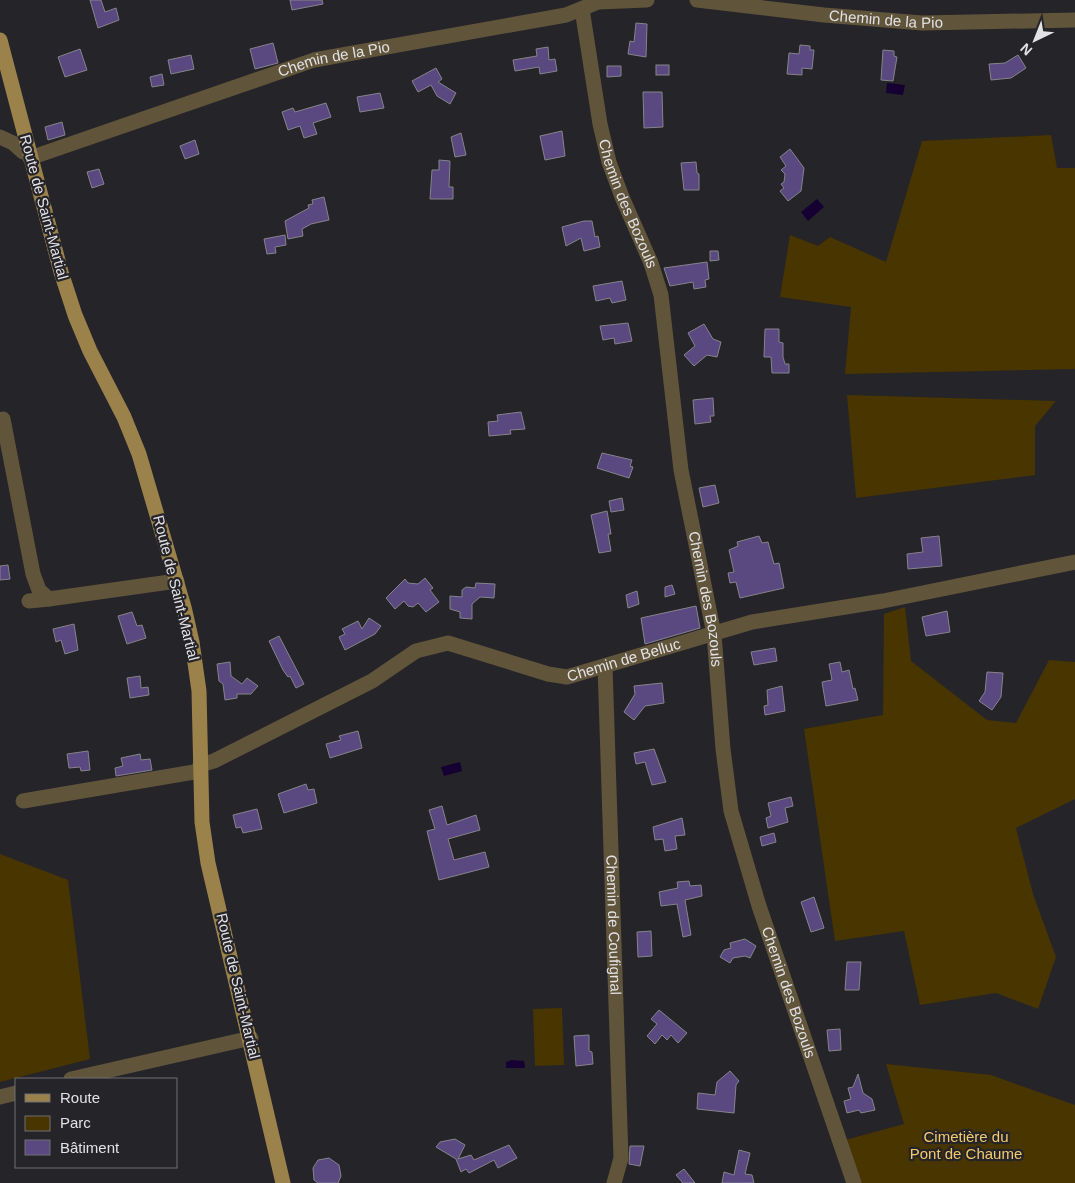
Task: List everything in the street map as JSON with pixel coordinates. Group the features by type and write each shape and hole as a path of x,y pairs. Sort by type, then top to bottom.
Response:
{"main road":[{"name":"Route de Saint-Martial","path":"0,40 61,272 75,314 139,454 177,581 196,666 200,719 202,822 208,863 251,1038 283,1183"}],"street":[{"name":"Chemin de la Pio","path":"29,154 314,60 566,15 598,2 647,0"},
{"name":"Chemin de la Pio","path":"697,0 824,15 922,23 1075,20"},
{"name":"Chemin des Bozouls","path":"582,9 600,124 609,162 622,197 652,263 661,295 681,470 714,634 723,749 731,811 759,906 854,1183"},
{"path":"0,137 29,154"},
{"path":"3,419 34,574 39,590 49,599"},
{"name":"Chemin de Belluc","path":"23,802 200,768 372,682 416,651 448,643 548,674 566,676 752,622 883,601 1075,562"},
{"path":"29,601 177,581"},
{"name":"Chemin de Coufignal","path":"605,666 621,1158 614,1183"},
{"path":"75,1078 251,1038"},
{"path":"0,1097 15,1093"}],"green space":[{"path":"1051,135 1057,168 1075,168 1075,369 845,374 851,307 780,297 790,235 818,246 830,237 886,262 922,141"},
{"path":"847,395 1056,401 1035,426 1035,475 856,498"},
{"path":"905,607 911,661 987,720 1016,723 1049,660 1075,662 1075,799 1016,828 1033,894 1056,957 1038,1009 996,993 920,1005 904,931 835,941 804,729 883,715 884,614"},
{"path":"0,854 68,880 90,1059 0,1082"},
{"path":"562,1008 564,1065 535,1066 533,1009"},
{"name":"Cimetière du Pont de Chaume","path":"886,1064 991,1075 1075,1105 1075,1183 860,1183 845,1140 904,1124"}],"shaded area":[{"path":"887,83 905,85 903,95 886,93"},
{"path":"817,199 824,207 808,221 801,212"},
{"path":"460,762 462,771 444,776 441,767"},
{"path":"512,1060 524,1061 525,1068 506,1068 506,1062"}],"building":[{"path":"90,0 101,0 105,12 116,8 119,20 98,28"},
{"path":"290,0 322,0 323,4 292,10"},
{"path":"636,23 647,24 646,57 628,54 630,41 634,42"},
{"path":"273,43 278,63 255,69 250,49"},
{"path":"800,45 810,46 810,50 814,50 812,69 802,68 802,75 787,74 789,53 799,54"},
{"path":"548,47 549,60 555,59 557,71 540,74 539,67 515,71 513,60 537,56 536,49"},
{"path":"80,49 87,70 65,77 58,57"},
{"path":"883,50 894,51 894,56 897,57 893,81 881,80"},
{"path":"191,55 194,69 171,74 168,60"},
{"path":"1018,55 1026,68 1011,78 991,80 989,64 1005,63"},
{"path":"656,65 669,65 669,75 656,75"},
{"path":"607,66 621,66 621,76 607,77"},
{"path":"436,68 442,79 438,82 456,93 450,104 437,96 431,85 418,92 412,81"},
{"path":"162,74 164,85 152,87 150,77"},
{"path":"643,92 662,92 663,127 644,128"},
{"path":"380,93 384,108 360,112 357,97"},
{"path":"326,103 331,117 313,123 317,134 304,138 300,126 288,130 282,112 293,108 295,112"},
{"path":"62,122 65,135 48,140 45,127"},
{"path":"562,131 565,156 545,160 540,136"},
{"path":"461,133 466,155 455,157 451,137"},
{"path":"195,140 199,154 185,159 180,146"},
{"path":"790,149 804,168 801,191 788,201 780,191 784,188 781,184 784,182 785,174 781,170 786,166 780,157"},
{"path":"439,160 450,161 449,187 453,187 453,199 430,199 432,170 439,170"},
{"path":"696,162 697,173 699,174 699,190 684,190 681,163"},
{"path":"99,169 104,184 92,188 87,172"},
{"path":"324,197 329,220 311,224 302,229 303,236 288,239 285,221 309,208 308,205 313,204 312,200"},
{"path":"584,221 592,221 595,237 598,236 600,247 584,251 581,238 566,246 562,227"},
{"path":"285,235 286,245 275,247 276,253 267,254 264,239"},
{"path":"710,251 718,251 719,260 710,261"},
{"path":"707,262 709,279 705,280 706,287 694,289 693,282 670,286 664,268"},
{"path":"622,281 626,300 612,303 610,298 596,301 593,286"},
{"path":"628,323 632,341 615,344 614,338 603,340 600,326"},
{"path":"704,324 713,339 721,342 717,357 707,355 694,366 684,355 695,346 688,333"},
{"path":"765,329 779,329 779,342 783,343 783,357 785,364 789,364 789,373 772,373 771,357 764,357"},
{"path":"713,398 714,416 710,416 711,422 695,424 693,400"},
{"path":"521,412 525,429 510,430 511,434 489,436 488,422 498,421 497,415"},
{"path":"602,453 632,460 630,466 633,467 629,478 597,468"},
{"path":"715,485 719,503 703,507 699,488"},
{"path":"622,498 624,510 611,512 609,501"},
{"path":"607,511 611,534 608,534 611,551 599,553 591,515"},
{"path":"759,536 762,543 768,542 774,564 779,563 784,588 740,598 736,582 730,583 728,573 734,572 729,550 738,546 737,542"},
{"path":"939,536 942,566 908,569 907,554 923,552 921,538"},
{"path":"8,565 10,579 0,580 0,566"},
{"path":"425,578 433,588 430,590 439,602 426,612 418,603 413,607 408,606 404,601 395,609 386,598 405,579 408,583 418,584"},
{"path":"476,583 495,584 494,598 480,597 472,604 472,619 460,618 460,612 450,609 450,596 462,597 462,590 466,587 475,588"},
{"path":"672,585 675,594 665,597 665,587"},
{"path":"637,591 639,604 628,608 626,595"},
{"path":"696,606 700,628 645,644 641,618"},
{"path":"947,611 950,632 926,636 922,617"},
{"path":"132,612 137,626 142,625 146,638 127,644 118,616"},
{"path":"369,618 381,626 375,634 345,650 339,637 345,634 342,629 358,621 362,629"},
{"path":"74,624 78,650 65,654 61,640 56,642 53,629"},
{"path":"279,636 304,684 296,688 290,676 288,677 283,670 269,641"},
{"path":"775,648 777,661 754,665 751,652"},
{"path":"230,662 231,676 242,684 247,678 258,686 251,694 237,694 237,698 225,700 223,684 219,681 217,664"},
{"path":"840,662 842,672 849,670 853,689 855,688 858,700 826,706 822,682 832,680 829,664"},
{"path":"987,672 1003,673 1001,697 992,710 979,701 985,692"},
{"path":"140,676 141,688 148,687 149,695 130,698 127,678"},
{"path":"662,683 664,703 645,706 634,720 624,712 635,694 634,686"},
{"path":"782,686 785,711 765,715 764,706 768,705 767,690"},
{"path":"358,731 362,748 330,758 326,744 341,740 339,736"},
{"path":"654,749 666,782 652,785 645,762 636,764 634,753"},
{"path":"88,751 90,770 81,771 80,767 69,768 67,754"},
{"path":"140,754 141,760 150,759 152,770 116,776 115,768 123,766 121,758"},
{"path":"306,784 308,790 314,789 317,803 284,813 278,794"},
{"path":"791,797 793,806 785,808 788,822 768,828 766,818 771,816 768,803"},
{"path":"442,806 447,825 476,815 480,830 448,839 454,860 485,852 489,867 439,880 427,831 435,829 429,810"},
{"path":"257,809 262,829 243,833 241,827 236,828 233,815"},
{"path":"682,818 685,835 675,836 677,849 665,851 663,839 655,840 653,827"},
{"path":"774,833 776,842 762,846 760,837"},
{"path":"689,881 690,886 701,885 702,896 685,900 691,935 683,937 677,904 661,906 659,892 678,888 677,882"},
{"path":"814,897 824,928 811,932 801,902"},
{"path":"651,931 652,956 638,957 637,932"},
{"path":"745,939 756,946 750,958 745,956 733,958 730,963 720,957 724,950 731,948 730,943"},
{"path":"847,962 861,962 859,990 845,990"},
{"path":"659,1010 687,1033 678,1043 671,1035 667,1040 662,1035 655,1044 647,1036 657,1024 651,1019"},
{"path":"840,1029 841,1050 829,1051 827,1030"},
{"path":"589,1035 589,1051 592,1052 593,1064 576,1066 574,1036"},
{"path":"730,1071 739,1081 736,1085 734,1113 697,1109 698,1093 715,1095 717,1082"},
{"path":"858,1074 863,1093 872,1099 875,1110 861,1113 859,1110 847,1113 844,1101 851,1099 848,1088 853,1087"},
{"path":"455,1139 465,1145 458,1159 471,1155 474,1160 509,1145 517,1158 498,1168 494,1160 469,1173 466,1169 461,1172 456,1159 436,1147 440,1142"},
{"path":"630,1146 644,1146 640,1166 629,1164"},
{"path":"739,1150 750,1153 745,1174 752,1175 754,1183 722,1183 724,1172 734,1175"},
{"path":"329,1158 339,1165 341,1176 338,1183 318,1183 314,1180 313,1168 318,1160"},
{"path":"684,1169 695,1183 683,1183 676,1175"}]}
